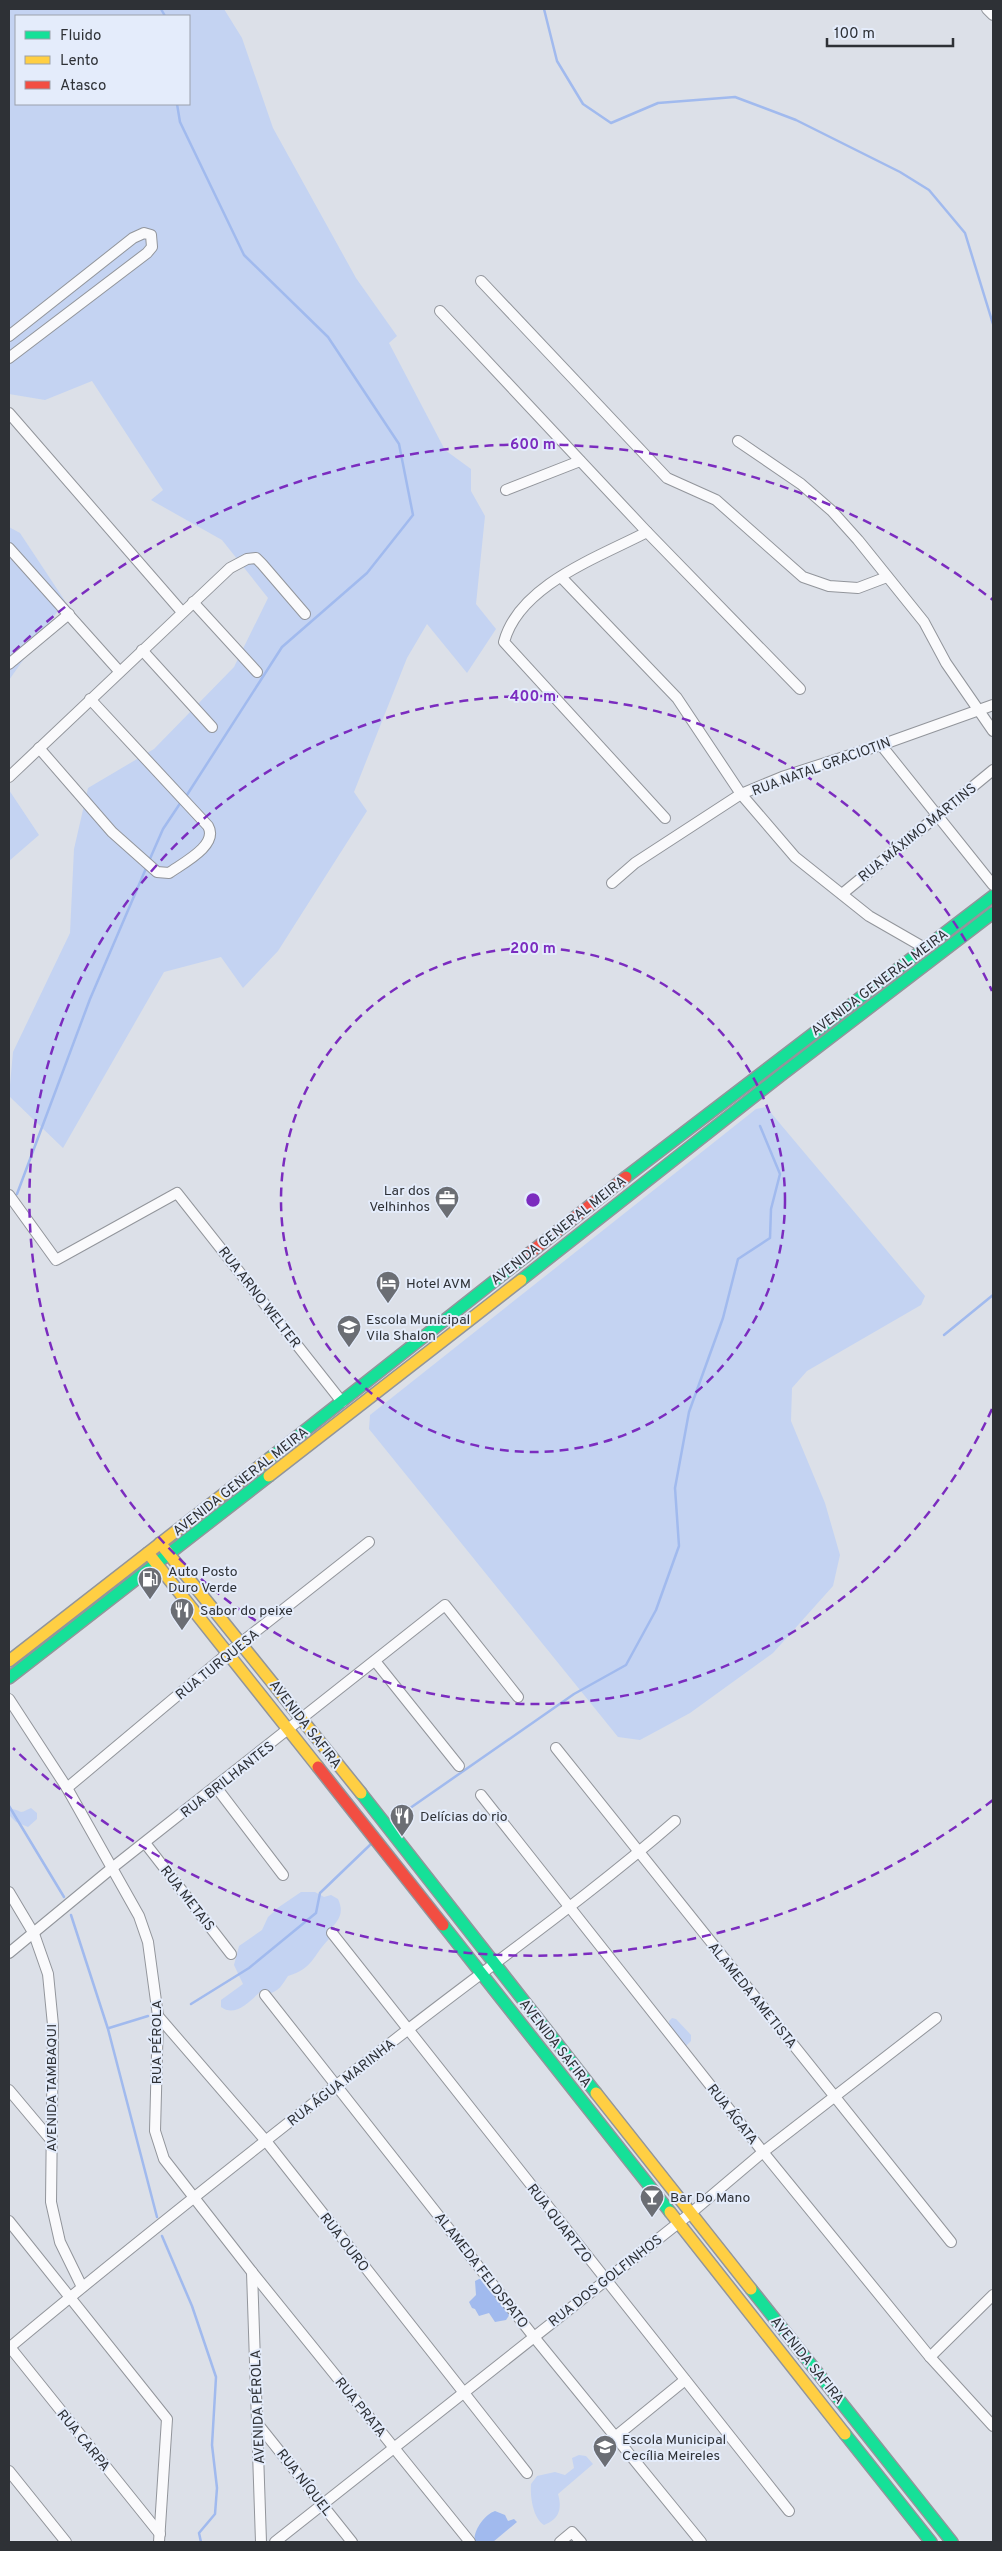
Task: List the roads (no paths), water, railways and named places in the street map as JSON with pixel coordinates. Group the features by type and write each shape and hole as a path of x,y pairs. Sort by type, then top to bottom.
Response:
{"street":[{"path":"987,9 993,15"},
{"path":"9,336 133,238 144,233 151,235 152,247 147,253 9,358"},
{"path":"481,282 667,478 716,500 803,577 828,586 858,588 887,577"},
{"path":"440,311 647,532 800,689"},
{"path":"9,413 182,612"},
{"path":"738,441 801,484 832,511 924,622 946,663 993,731"},
{"path":"506,490 580,461"},
{"path":"647,532 561,577 534,595 508,628 504,642 665,818"},
{"path":"10,553 69,614 120,671"},
{"path":"9,777 230,568 247,559 256,558 305,614"},
{"path":"561,577 677,698 741,794 795,857 870,916 923,947 932,959"},
{"path":"193,602 257,672"},
{"path":"9,664 69,614"},
{"path":"142,650 212,727"},
{"path":"39,748 112,832 157,872 169,873 203,848 211,838 212,832 208,826 90,699"},
{"name":"RUA NATAL GRACIOTIN","path":"612,883 635,863 741,794 782,777 881,745 993,705"},
{"path":"881,745 993,885"},
{"name":"RUA MÁXIMO MARTINS","path":"842,894 993,770"},
{"name":"AVENIDA GENERAL MEIRA","path":"9,1662 342,1402 600,1197 923,947 993,896"},
{"name":"AVENIDA GENERAL MEIRA","path":"9,1678 156,1562 352,1413 719,1123 993,913"},
{"name":"RUA ARNO WELTER","path":"9,1195 56,1260 177,1193 342,1402"},
{"path":"342,1402 352,1413"},
{"name":"RUA TURQUESA","path":"67,1788 228,1653 369,1542"},
{"name":"AVENIDA SAFIRA","path":"160,1543 242,1642 494,1965 952,2542"},
{"name":"AVENIDA SAFIRA","path":"148,1552 484,1974 678,2223 931,2542"},
{"name":"RUA BRILHANTES","path":"9,1953 112,1868 445,1605 518,1697"},
{"path":"375,1661 459,1766"},
{"name":"RUA PÉROLA","path":"9,1699 67,1788 139,1916 148,1942 158,2016 154,2130 164,2159 252,2272"},
{"name":"ALAMEDA AMETISTA","path":"556,1748 638,1853 951,2242"},
{"path":"216,1787 283,1875"},
{"name":"RUA ÁGATA","path":"482,1795 569,1908 763,2152 930,2357 992,2424"},
{"name":"RUA ÁGUA MARINHA","path":"9,2347 193,2197 569,1908 675,1821"},
{"name":"RUA METAIS","path":"145,1843 231,1954"},
{"name":"AVENIDA TAMBAQUI","path":"9,1892 34,1934 48,1974 53,2025 51,2202 60,2242 82,2287"},
{"name":"RUA QUARTZO","path":"332,1933 789,2512"},
{"name":"ALAMEDA FELDSPATO","path":"265,1995 534,2336 701,2542"},
{"name":"RUA OURO","path":"158,2016 266,2141 527,2473"},
{"name":"RUA DOS GOLFINHOS","path":"274,2542 604,2280 691,2214 763,2152 936,2018"},
{"path":"9,2090 51,2140"},
{"path":"9,2221 166,2419 160,2538"},
{"name":"AVENIDA PÉROLA","path":"252,2272 261,2542"},
{"name":"RUA PRATA","path":"252,2272 470,2542"},
{"path":"930,2357 993,2296"},
{"name":"RUA CARPA","path":"9,2347 160,2538"},
{"path":"805,2382 817,2371"},
{"path":"615,2437 684,2380"},
{"name":"RUA NÍQUEL","path":"257,2423 352,2542"},
{"path":"9,2471 66,2542"},
{"path":"560,2542 572,2532 581,2542"}],"water":[{"path":"481,2278 495,2290 495,2298 507,2308 510,2314 506,2320 495,2322 489,2313 479,2316 475,2309 472,2308 469,2302 476,2295 475,2281"},
{"path":"495,2511 505,2515 508,2521 514,2519 517,2522 493,2542 475,2542 475,2533 480,2524"}],"waterway":[{"path":"161,9 164,15"},
{"path":"544,9 557,61 583,104 611,123 658,103 735,97 796,120 900,172 929,190 965,233 993,324"},
{"path":"177,105 180,122 244,255 328,337 399,444 413,515 367,573 282,647 185,798"},
{"path":"149,861 163,829 181,802"},
{"path":"17,1194 90,999 147,866"},
{"path":"391,1824 403,1813 574,1694 626,1665 656,1610 679,1546 675,1488 689,1412 723,1318 738,1259 770,1238 771,1209 780,1174 760,1126"},
{"path":"944,1335 993,1295"},
{"path":"9,1806 64,1897"},
{"path":"191,2004 249,1968 316,1913 320,1893 371,1844"},
{"path":"71,1915 108,2029 157,2217"},
{"path":"109,2028 148,2016"},
{"path":"162,2236 192,2306 216,2377 212,2445 217,2488 215,2514 199,2533 201,2542"}],"place":[{"name":"Lar dos Velhinhos","path":"447,1219"},
{"name":"Hotel AVM","path":"388,1304"},
{"name":"Escola Municipal Vila Shalon","path":"349,1348"},
{"name":"Auto Posto Duro Verde","path":"150,1600"},
{"name":"Sabor do peixe","path":"182,1631"},
{"name":"Delícias do rio","path":"402,1837"},
{"name":"Bar Do Mano","path":"652,2218"},
{"name":"Escola Municipal Cecília Meireles","path":"605,2468"}]}
